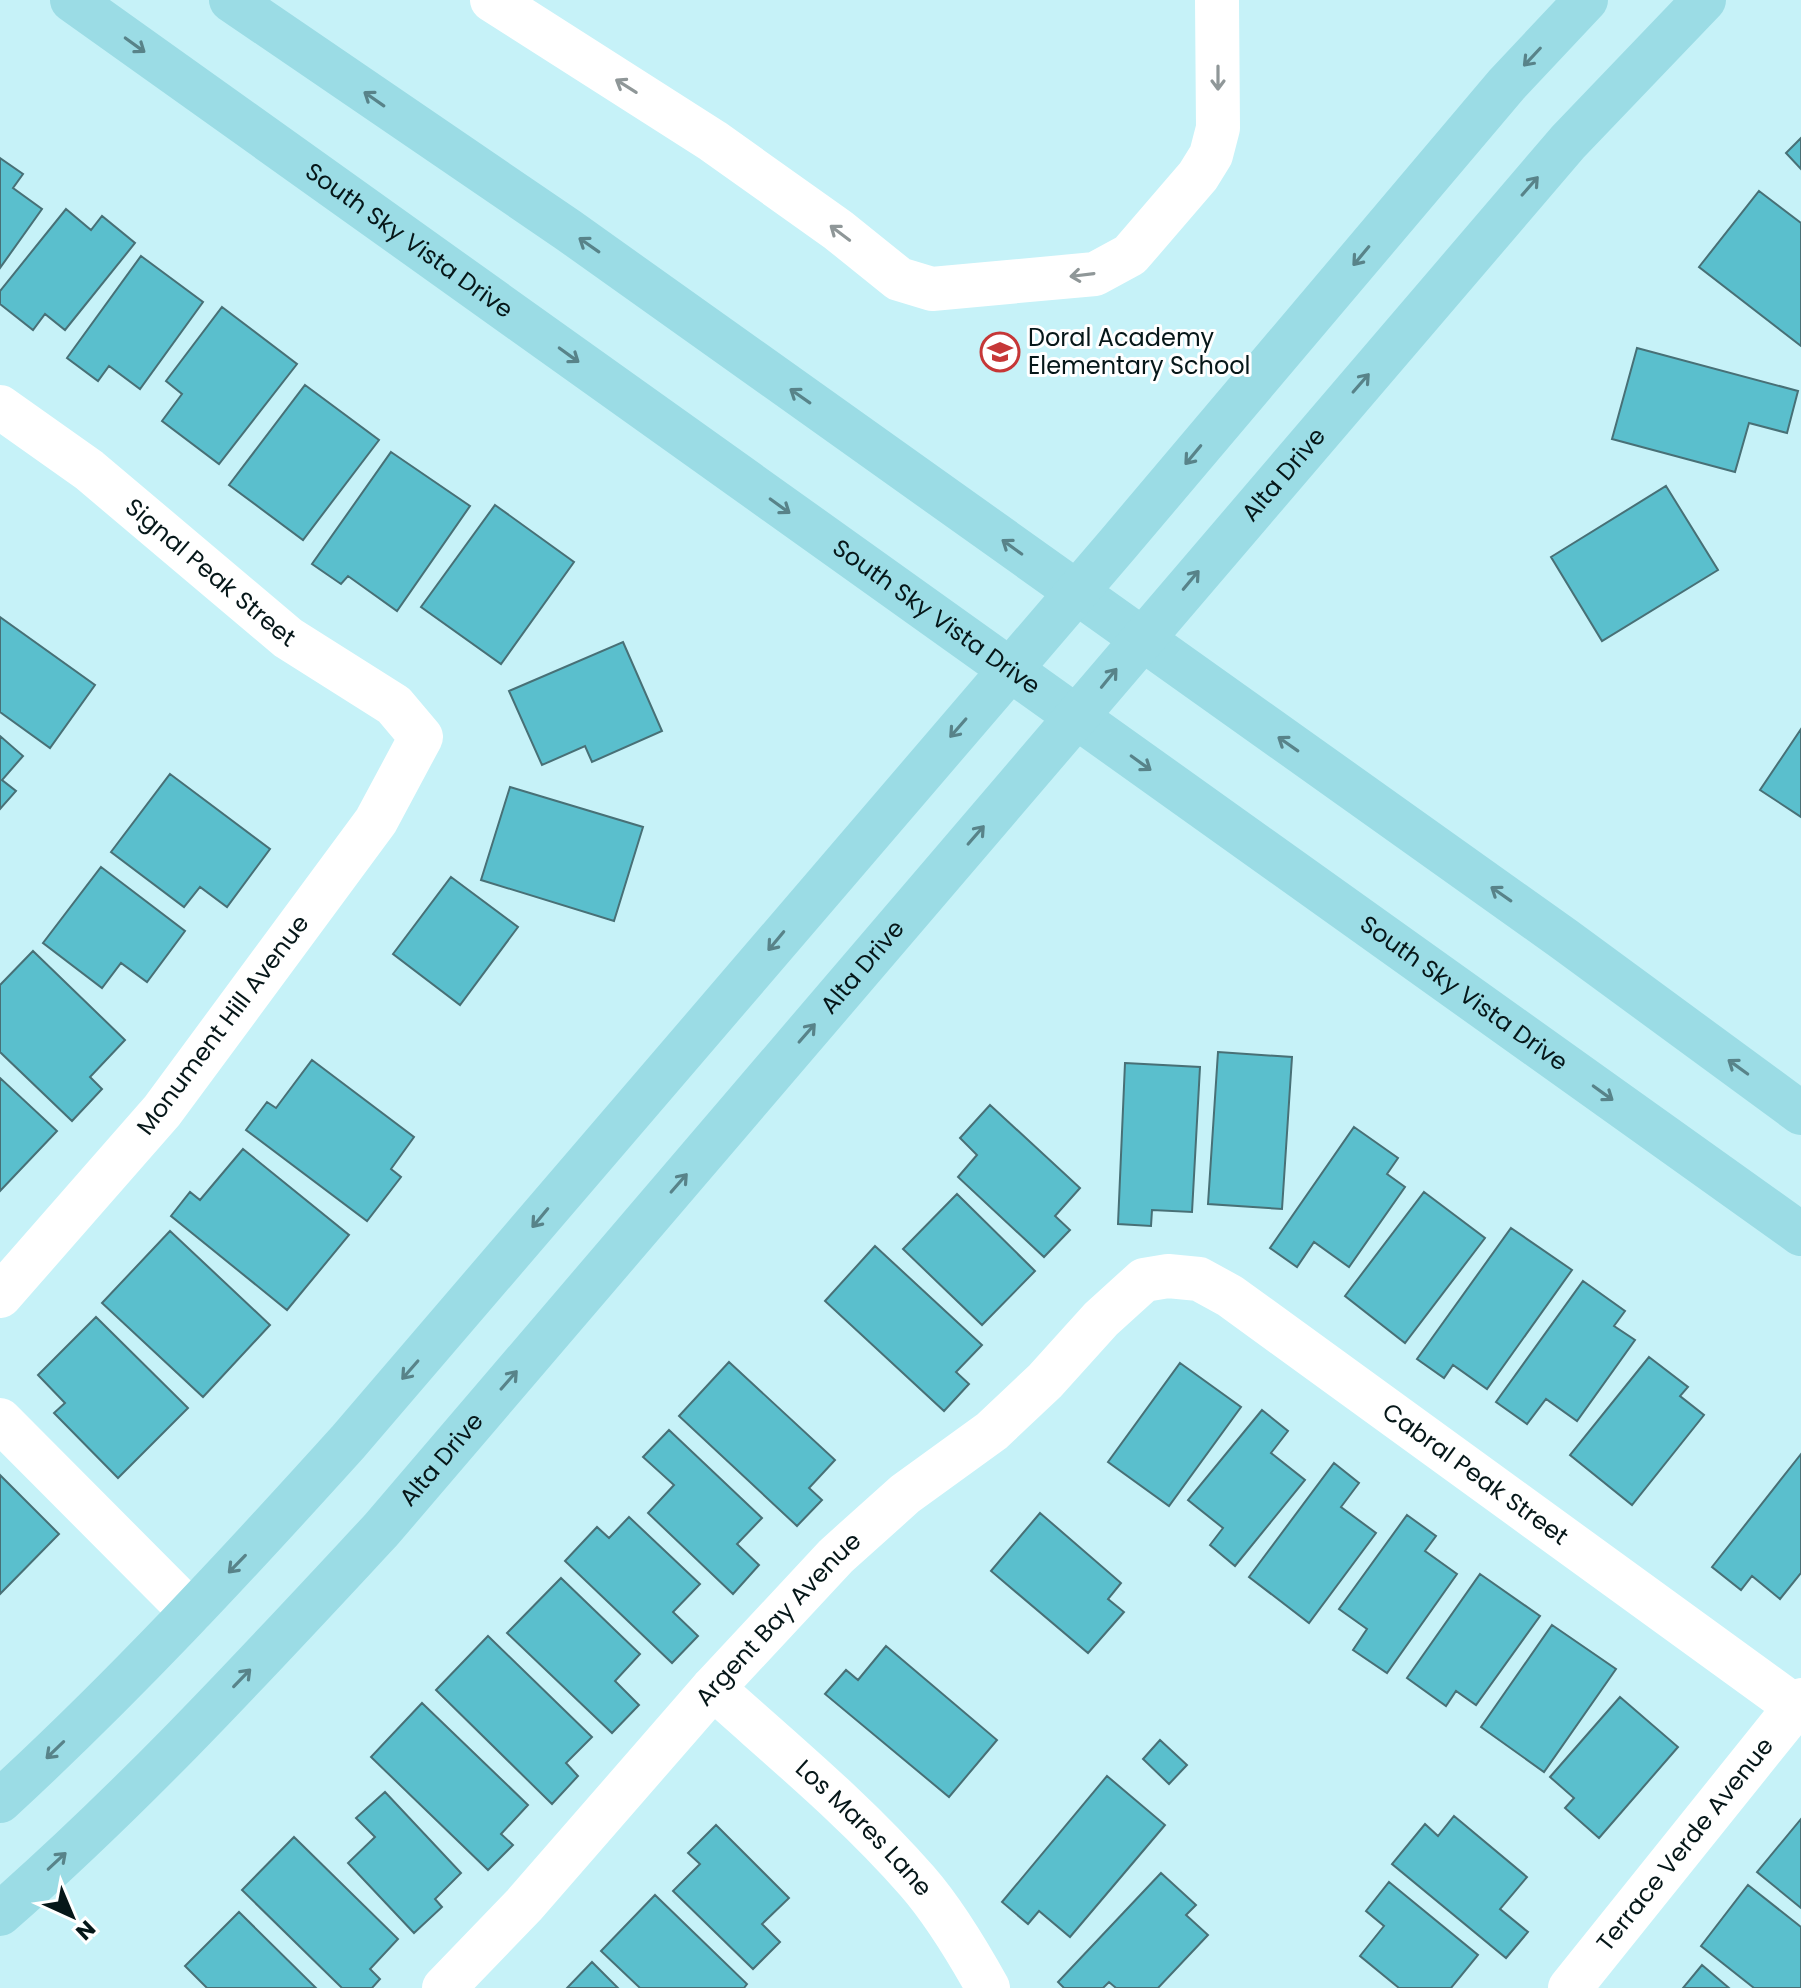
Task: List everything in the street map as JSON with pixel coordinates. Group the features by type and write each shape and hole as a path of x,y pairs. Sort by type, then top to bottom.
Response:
{"main road":[{"name":"South Sky Vista Drive","path":"72,0 1801,1234"},
{"path":"231,0 568,230 1564,939 1801,1113"},
{"path":"0,1801 58,1748 191,1612 348,1442 1507,84 1586,0"},
{"name":"Alta Drive","path":"0,1914 198,1725 381,1530 1558,153 1704,0"}],"street":[{"path":"492,0 713,141 838,230 899,279 932,289 1095,274 1130,255 1198,176 1211,155 1218,128 1217,0"},
{"name":"Signal Peak Street","path":"6,425 89,470 288,638 394,705 421,737"},
{"name":"Monument Hill Avenue","path":"0,1296 162,1111 376,821 421,737"},
{"name":"Cabral Peak Street","path":"1144,1280 1168,1276 1199,1279 1230,1296 1798,1703"},
{"name":"Argent Bay Avenue","path":"444,1988 524,1905 713,1688 836,1556 905,1494 992,1431 1045,1381 1101,1319 1144,1280"},
{"path":"0,1420 191,1612"},
{"name":"Los Mares Lane","path":"713,1688 858,1820 919,1883 973,1960 988,1988"},
{"name":"Terrace Verde Avenue","path":"1570,1988 1798,1703"}],"building":[{"path":"1801,138 1801,169 1786,153"},
{"path":"0,158 23,174 13,188 42,209 0,268"},
{"path":"1759,191 1801,223 1801,346 1699,267"},
{"path":"66,209 91,230 102,216 135,243 65,330 45,314 33,330 0,304 0,291"},
{"path":"141,256 203,302 140,389 109,366 98,381 67,358"},
{"path":"222,307 297,364 219,464 162,421 182,394 166,381"},
{"path":"1637,348 1798,391 1787,433 1749,423 1735,472 1612,439"},
{"path":"305,385 379,440 303,540 229,485"},
{"path":"391,452 470,506 397,611 348,576 341,584 312,564"},
{"path":"1666,486 1718,570 1602,641 1551,557"},
{"path":"495,505 574,562 501,664 421,607"},
{"path":"0,617 95,685 50,748 0,712"},
{"path":"623,642 662,731 592,762 585,746 542,765 509,691"},
{"path":"1801,729 1801,817 1760,790"},
{"path":"0,736 23,756 2,780 16,791 0,809"},
{"path":"170,774 270,849 227,907 200,887 184,907 111,852"},
{"path":"510,787 643,827 614,921 481,880"},
{"path":"101,867 185,931 147,982 121,963 102,988 43,943"},
{"path":"451,877 518,927 460,1005 393,954"},
{"path":"33,951 125,1040 90,1077 102,1089 72,1121 0,1052 0,985"},
{"path":"1218,1052 1292,1057 1282,1209 1208,1204"},
{"path":"312,1060 414,1137 391,1169 401,1177 367,1221 246,1130 267,1102 276,1108"},
{"path":"1125,1063 1200,1067 1192,1212 1152,1210 1151,1226 1118,1224"},
{"path":"0,1078 57,1131 0,1191"},
{"path":"990,1105 1080,1188 1055,1216 1070,1230 1044,1257 958,1177 977,1155 960,1138"},
{"path":"1354,1127 1398,1158 1387,1174 1405,1187 1349,1267 1314,1242 1297,1267 1270,1248"},
{"path":"243,1149 349,1235 287,1310 171,1216 190,1192 200,1200"},
{"path":"1424,1192 1485,1238 1405,1343 1345,1296"},
{"path":"957,1194 1035,1271 982,1325 903,1249"},
{"path":"1511,1228 1572,1270 1487,1389 1453,1365 1444,1378 1417,1359"},
{"path":"170,1231 270,1325 203,1397 102,1303"},
{"path":"875,1246 982,1345 956,1372 969,1384 944,1411 825,1301"},
{"path":"1583,1281 1625,1311 1614,1326 1635,1340 1577,1421 1546,1399 1527,1424 1496,1402"},
{"path":"96,1317 188,1408 118,1478 54,1413 65,1403 38,1375"},
{"path":"1649,1357 1688,1387 1680,1396 1704,1415 1632,1505 1570,1455"},
{"path":"729,1362 835,1460 809,1488 822,1500 797,1526 679,1416"},
{"path":"1180,1363 1241,1407 1169,1506 1108,1462"},
{"path":"1262,1410 1288,1431 1271,1453 1305,1480 1235,1566 1210,1545 1223,1528 1188,1500"},
{"path":"669,1430 762,1518 737,1544 759,1565 733,1594 648,1513 674,1485 643,1457"},
{"path":"1801,1454 1801,1573 1780,1599 1752,1576 1741,1590 1712,1567"},
{"path":"1334,1463 1359,1483 1341,1507 1376,1533 1309,1623 1249,1577"},
{"path":"0,1475 59,1534 0,1594"},
{"path":"1040,1513 1121,1583 1108,1599 1124,1612 1088,1653 991,1571"},
{"path":"1407,1515 1436,1536 1425,1551 1457,1574 1387,1673 1353,1650 1367,1629 1339,1609"},
{"path":"629,1517 700,1584 673,1612 698,1636 672,1663 565,1561 597,1527 609,1538"},
{"path":"1480,1574 1540,1616 1476,1705 1456,1691 1446,1706 1407,1678"},
{"path":"561,1578 640,1654 615,1681 639,1705 612,1733 507,1633"},
{"path":"1552,1625 1616,1669 1544,1772 1481,1727"},
{"path":"488,1636 592,1737 566,1763 578,1776 552,1804 436,1690"},
{"path":"886,1646 997,1740 949,1797 825,1694 846,1670 858,1680"},
{"path":"1620,1697 1678,1747 1599,1838 1565,1808 1574,1798 1550,1777"},
{"path":"422,1703 528,1805 501,1834 513,1845 488,1870 371,1757"},
{"path":"1160,1740 1187,1765 1169,1784 1143,1759"},
{"path":"1107,1776 1165,1825 1070,1937 1039,1911 1028,1924 1002,1902"},
{"path":"385,1792 461,1873 435,1899 442,1907 414,1933 348,1863 375,1837 356,1818"},
{"path":"1454,1816 1527,1877 1500,1909 1528,1932 1506,1958 1392,1864 1425,1824 1438,1836"},
{"path":"1801,1819 1801,1908 1757,1872"},
{"path":"716,1825 789,1898 762,1924 780,1942 753,1969 673,1891 700,1864 688,1853"},
{"path":"294,1837 398,1939 370,1969 380,1979 372,1988 342,1988 242,1890"},
{"path":"1161,1873 1196,1905 1186,1915 1208,1935 1158,1988 1116,1988 1109,1982 1103,1988 1064,1988 1058,1982"},
{"path":"1389,1882 1478,1955 1451,1988 1399,1988 1360,1956 1384,1926 1366,1911"},
{"path":"1748,1885 1801,1927 1801,1988 1754,1988 1701,1946"},
{"path":"655,1895 747,1984 744,1988 640,1988 601,1951"},
{"path":"239,1912 316,1988 207,1988 185,1966"},
{"path":"592,1962 618,1988 567,1988"},
{"path":"1702,1965 1729,1988 1683,1988"}],"place":[{"name":"Doral Academy Elementary School","path":"1000,352"}]}
